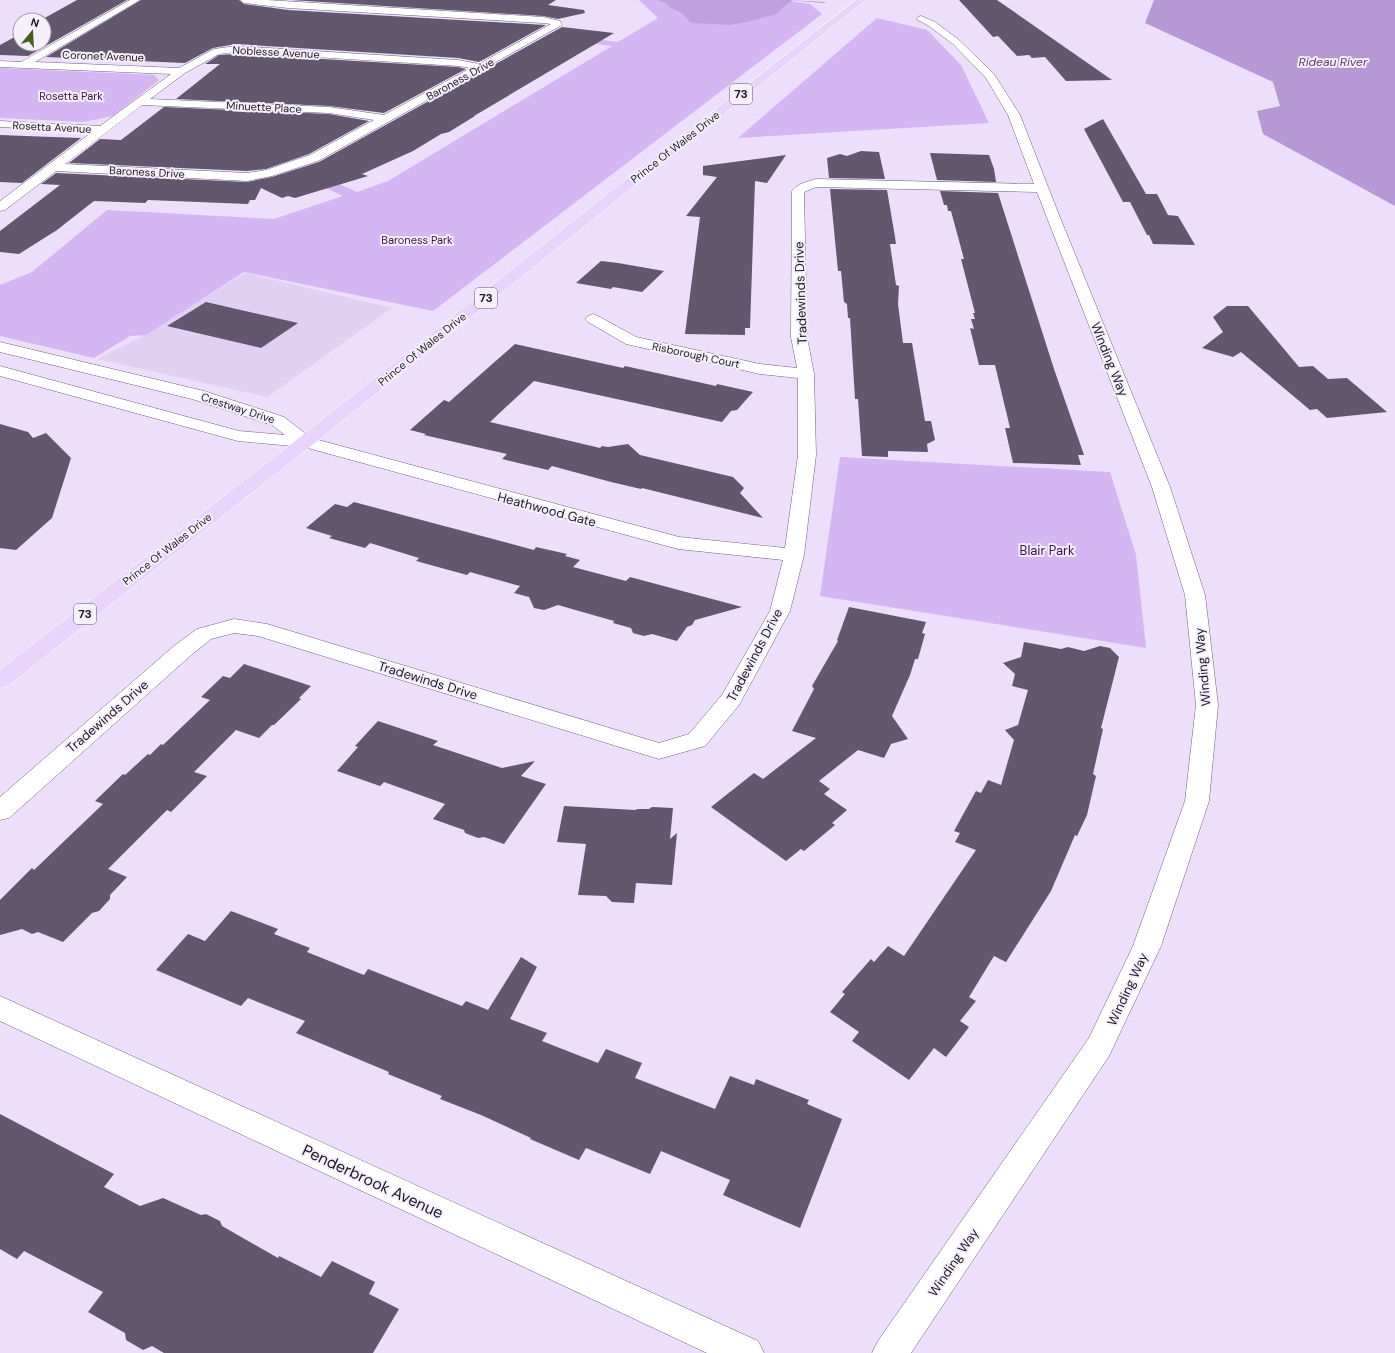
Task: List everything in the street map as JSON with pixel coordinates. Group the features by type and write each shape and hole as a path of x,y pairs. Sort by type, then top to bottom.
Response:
{"main road":[{"name":"Prince Of Wales Drive","path":"0,681 862,0"}],"street":[{"path":"23,65 136,0"},
{"name":"Baroness Drive","path":"55,167 255,176 314,158 557,25 557,23 542,20 288,5 244,0"},
{"name":"Winding Way","path":"890,1353 1099,1047 1147,946 1197,801 1207,705 1195,594 1161,487 1041,188 1014,116 990,76 956,42 941,30 920,19"},
{"name":"Noblesse Avenue","path":"0,207 181,72 211,53 229,49 458,63 481,67"},
{"name":"Coronet Avenue","path":"0,64 181,72"},
{"name":"Minuette Place","path":"141,102 334,110 386,119"},
{"name":"Rosetta Avenue","path":"0,124 104,130"},
{"name":"Tradewinds Drive","path":"0,811 182,651 204,634 234,626 260,629 659,751 697,740 731,700 757,655 780,611 794,555 807,455 806,374 799,337 798,192 805,186 816,183 1041,188"},
{"name":"Risborough Court","path":"593,319 631,341 760,369 806,374"},
{"name":"Crestway Drive","path":"0,347 198,395 278,421 304,442"},
{"name":"Crestway Drive","path":"0,370 238,436 304,442"},
{"name":"Heathwood Gate","path":"304,442 678,543 794,555"},
{"name":"Penderbrook Avenue","path":"0,1008 746,1353"}],"shaded area":[{"path":"657,0 792,0 776,14 730,25 691,23 682,13 669,7 668,4"},
{"path":"245,273 392,308 267,397 97,359 139,338"}],"green space":[{"name":"Baroness Park","path":"639,0 784,0 810,4 822,14 433,311 244,272 146,335 130,336 94,358 0,336 0,285 32,272 107,210 274,219 343,196 296,174 309,170 357,192 388,181 612,46 554,38 560,35 618,42 658,18"},
{"path":"877,18 927,30 961,65 989,123 738,138"},
{"name":"Rosetta Park","path":"0,68 154,75 159,80 113,116 83,122 0,118"},
{"name":"Blair Park","path":"840,457 1110,472 1136,555 1146,648 820,596"}],"water":[{"name":"Rideau River","path":"1154,0 1395,0 1395,206 1263,134 1257,111 1280,106 1273,82 1145,23"}],"building":[{"path":"77,0 127,0 52,42 52,14"},
{"path":"141,0 239,0 244,4 288,10 546,25 479,62 458,58 236,44 213,48 185,63 46,57"},
{"path":"291,0 556,0 548,5 584,10 585,13 558,19 543,16"},
{"path":"959,0 997,0 1112,80 1066,81 1045,57 1032,58 1029,55 1017,56 998,36 993,37"},
{"path":"562,27 614,33 449,132 441,134 413,151 362,174 368,176 295,198 288,196 282,198 261,188 255,200 250,200 248,204 148,200 145,203 94,201 57,230 19,254 0,252 0,231 60,185 41,184 56,173 247,182 272,177 319,162"},
{"path":"12,38 12,52 35,52 28,56 0,55 0,45"},
{"path":"236,54 458,67 466,69 384,113 329,106 176,99 220,64 205,64 219,55"},
{"path":"164,107 329,114 369,121 309,154 266,169 247,171 69,163 100,139 121,140"},
{"path":"1103,119 1146,194 1157,194 1168,215 1178,216 1195,245 1153,244 1130,202 1123,202 1084,129"},
{"path":"0,135 81,138 22,183 0,182"},
{"path":"861,151 879,152 885,179 829,178 827,158 840,154 847,156"},
{"path":"930,153 989,155 994,169 996,182 937,180"},
{"path":"786,155 767,183 755,181 750,328 745,328 745,335 685,334 700,217 686,216 717,177 703,175 703,166"},
{"path":"830,189 887,190 896,244 890,244 896,285 899,286 898,304 903,343 912,343 925,421 931,421 935,440 927,444 928,452 888,451 888,457 862,456 858,399 855,399 850,318 848,318 847,304 844,302 841,271 838,271"},
{"path":"940,191 998,193 1054,369 1084,455 1078,455 1081,465 1013,463 1005,428 1010,428 995,365 979,365 970,328 974,329 971,319 975,319 973,313 975,313 961,259 964,259 951,211 948,211 947,205 944,205"},
{"path":"601,261 664,271 642,292 613,287 611,289 576,283"},
{"path":"206,302 298,323 261,348 167,326"},
{"path":"1227,306 1248,306 1299,367 1313,366 1328,379 1347,378 1387,412 1327,418 1317,409 1310,410 1241,352 1233,357 1202,348 1223,332 1213,317"},
{"path":"515,344 623,368 625,366 716,386 717,384 753,392 737,410 731,411 722,422 534,381 490,422 600,448 602,446 608,447 628,444 640,455 733,477 744,488 740,493 763,518 642,488 611,482 552,466 548,470 502,459 507,454 424,435 426,434 410,430 444,400 449,402"},
{"path":"0,424 28,432 33,438 46,433 71,458 52,518 16,550 0,548"},
{"path":"354,502 534,550 536,547 567,554 565,556 580,560 573,567 626,581 630,577 742,607 695,620 692,625 687,627 677,641 652,634 644,636 633,633 631,628 613,623 614,621 558,605 544,610 534,608 529,597 514,593 520,586 470,572 467,575 416,561 419,558 370,543 365,548 329,538 332,536 306,528 335,504 347,507"},
{"path":"849,607 926,622 922,633 925,634 918,659 915,659 910,675 892,716 908,739 891,744 884,758 858,750 819,781 830,789 824,794 847,810 832,823 835,825 804,851 801,849 786,861 711,807 754,773 763,779 816,738 792,731 814,689 812,686 838,641 837,640"},
{"path":"1024,642 1061,649 1068,647 1084,651 1100,646 1110,648 1119,657 1101,728 1103,729 1093,774 1096,776 1087,815 1077,836 1075,835 1051,891 1006,962 994,956 969,997 976,1001 960,1021 969,1027 946,1057 934,1048 909,1080 852,1041 859,1032 830,1012 845,994 842,992 871,959 874,962 888,946 904,956 976,850 955,842 960,833 954,831 976,791 981,793 988,780 1001,785 1014,740 1005,730 1018,725 1028,690 1012,686 1015,674 1003,663 1021,657"},
{"path":"244,664 311,686 299,698 301,699 259,738 236,730 194,772 207,776 171,812 167,810 108,869 127,877 110,895 110,899 99,911 92,913 63,942 38,932 32,934 22,929 0,935 0,900 32,868 34,870 103,804 95,801 123,774 125,775 161,744 163,745 210,700 201,697 223,676 230,678"},
{"path":"378,721 438,741 433,745 502,768 535,761 521,776 546,784 504,844 484,837 478,838 465,833 464,830 433,819 445,804 384,782 380,786 337,771 358,747 355,746"},
{"path":"564,806 635,810 649,809 652,807 673,808 670,839 677,833 672,885 636,883 634,903 612,902 606,896 578,895 586,844 557,842"},
{"path":"231,911 278,929 274,934 310,948 307,952 364,975 368,969 462,1006 466,1001 488,1010 521,957 537,967 510,1019 547,1033 542,1041 598,1063 606,1049 642,1063 635,1078 715,1109 730,1076 754,1085 756,1079 809,1100 807,1104 842,1119 800,1228 723,1195 730,1180 661,1151 650,1174 586,1148 579,1160 530,1139 531,1138 481,1115 440,1099 442,1096 388,1074 389,1072 296,1033 305,1021 248,998 241,1006 156,970 188,934 205,941"},
{"path":"0,1114 114,1174 104,1187 140,1206 163,1198 201,1215 206,1214 220,1221 222,1226 278,1258 279,1256 321,1277 332,1261 375,1282 369,1294 399,1309 373,1353 164,1353 152,1346 143,1350 126,1340 125,1333 88,1312 103,1292 24,1251 17,1259 0,1249"}],"waterway":[{"path":"788,0 824,2"}]}
